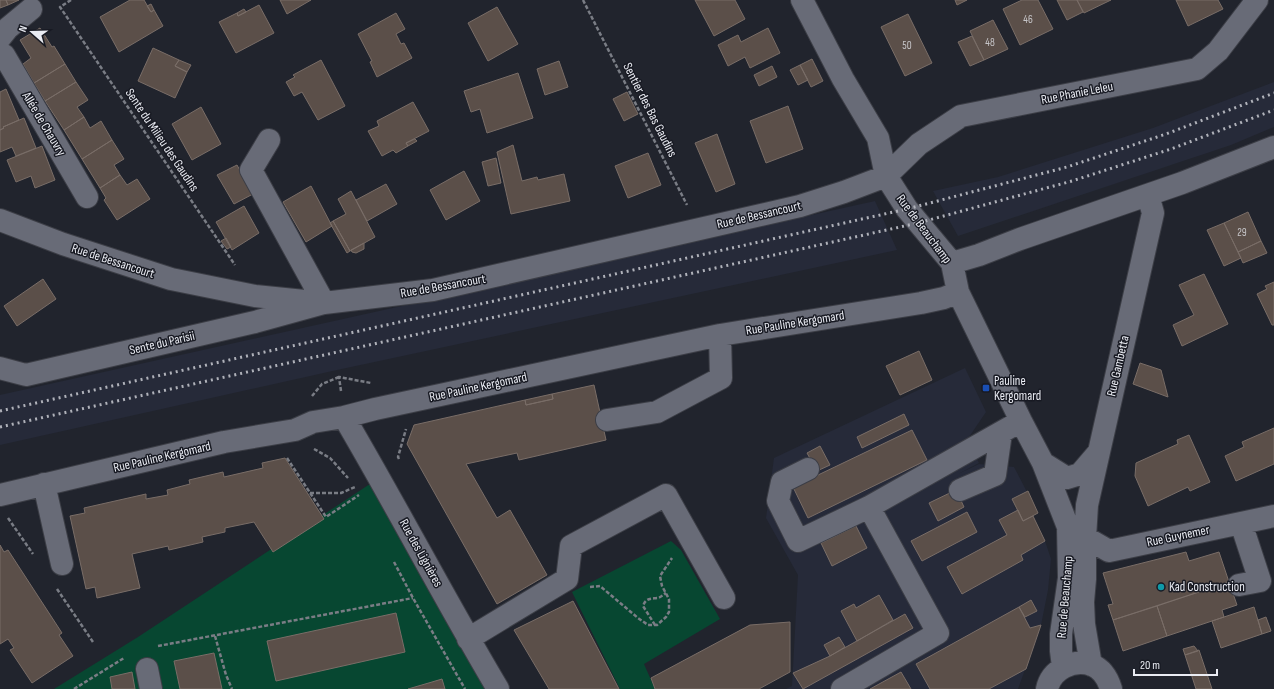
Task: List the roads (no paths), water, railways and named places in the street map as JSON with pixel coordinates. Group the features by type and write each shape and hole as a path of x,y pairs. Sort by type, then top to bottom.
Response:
{"street":[{"name":"Rue de Beauchamp","path":"802,0 843,79 878,138 886,176 907,209 952,263 958,292 1077,532 1085,579 1083,602 1084,624 1091,665"},
{"name":"Rue Phanie Leleu","path":"886,176 919,144 961,116 1197,69 1218,51 1257,0"},
{"path":"0,38 8,28 31,9"},
{"name":"Allée de Chauvry","path":"0,53 4,55 87,197"},
{"path":"269,140 251,170 324,303"},
{"path":"952,263 979,255 1020,239 1148,195 1274,147"},
{"name":"Rue de Bessancourt","path":"0,220 63,244 171,279 256,296 324,303 433,290 800,206 844,192 886,176"},
{"name":"Rue Gambetta","path":"1077,532 1088,505 1098,452 1152,212 1148,195"},
{"name":"Rue Pauline Kergomard","path":"0,495 224,442 295,430 313,422 344,417 375,409 720,336 921,303 944,298 958,292"},
{"name":"Sente du Parisii","path":"0,368 26,375 255,322 324,303"},
{"path":"607,420 657,412 721,378 720,336"},
{"name":"Rue des Lignières","path":"344,417 386,488 468,639 498,689"},
{"path":"808,469 782,482 778,501 798,541 869,507 1021,421"},
{"path":"960,490 995,475 1001,433"},
{"path":"1044,463 1067,478 1080,474 1098,452"},
{"path":"44,484 62,564"},
{"path":"468,639 567,579 571,546 666,495 724,598"},
{"path":"842,689 938,633 869,507"},
{"name":"Rue Guynemer","path":"1077,532 1109,551 1274,516"},
{"path":"1239,586 1260,581 1241,523"},
{"name":"Rue de Beauchamp","path":"1063,667 1061,640 1077,532"},
{"path":"1047,689 1053,675 1063,667 1075,663 1091,665 1100,670 1108,680 1111,689"}],"railway":[{"path":"0,411 907,209 1067,167 1166,134 1274,93"},
{"path":"0,427 918,223 1072,181 1171,149 1274,110"}],"place":[{"name":"Pauline Kergomard","path":"986,388"},
{"name":"Kad Construction","path":"1161,587"}]}
